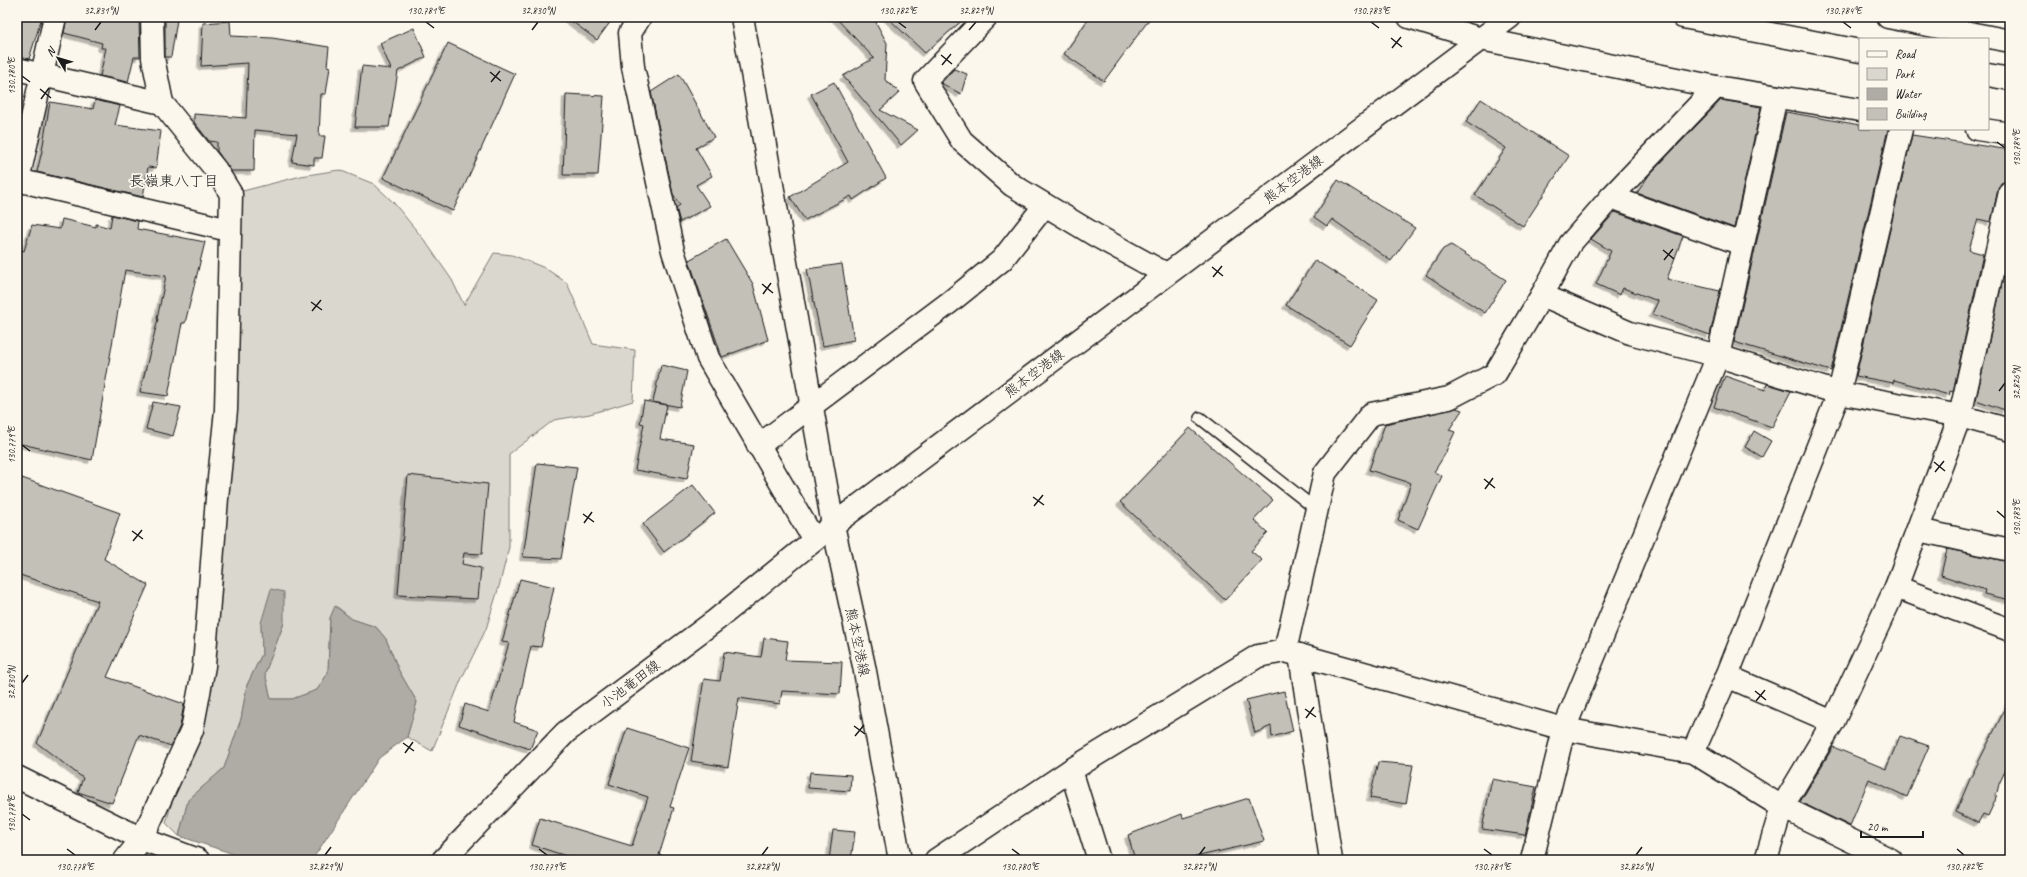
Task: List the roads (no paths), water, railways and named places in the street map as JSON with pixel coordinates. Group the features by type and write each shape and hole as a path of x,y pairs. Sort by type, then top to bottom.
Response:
{"main road":[{"path":"55,17 17,180 229,230"},
{"path":"125,860 142,839 192,730 204,666 216,506 226,410 231,194 216,170 162,103 153,58 152,17"},
{"path":"640,17 630,33 633,67 673,251 708,358 814,540"},
{"path":"742,17 832,525"},
{"path":"986,17 925,80 962,141 1012,185 1166,274"},
{"path":"1409,17 1481,38 1716,86 1859,110"},
{"path":"1683,17 1859,51"},
{"path":"1888,17 2010,41"},
{"name":"熊本空港線","path":"900,860 864,666 832,525 1505,21"},
{"path":"17,69 162,103"},
{"path":"1989,75 2010,80"},
{"path":"1331,860 1292,653 1325,473 1371,414 1449,398 1495,374 1542,295 1570,244 1716,86"},
{"path":"1532,860 1564,729 1718,356 1776,97"},
{"path":"1693,752 1727,676 1838,393 1900,130"},
{"path":"1984,130 2010,134"},
{"path":"1766,860 1782,807 1832,722 1896,587 1960,416 2010,192"},
{"path":"1611,198 1742,244"},
{"path":"758,446 950,302 1002,260 1045,205"},
{"path":"1542,295 1630,333 1718,356 1838,393 1960,416 2010,430"},
{"name":"小池竜田線","path":"443,860 566,732 716,620 832,525"},
{"path":"1918,530 2010,550"},
{"path":"1896,587 2010,630"},
{"path":"936,860 1071,770 1258,656 1292,653 1564,729 1693,752 1782,807 1891,860"},
{"path":"1727,676 1832,722"},
{"path":"1071,770 1100,860"},
{"path":"17,777 142,839 198,860"}],"lane":[{"path":"1200,418 1317,510"}],"water":[{"path":"271,589 284,592 284,623 265,673 271,699 292,699 317,690 328,673 330,618 335,606 352,619 376,627 386,639 399,671 417,702 407,737 379,758 312,860 252,860 179,836 188,800 224,768 241,719 247,685 262,654 261,623"}],"district":[{"name":"長嶺東八丁目","path":"174,181"}]}
